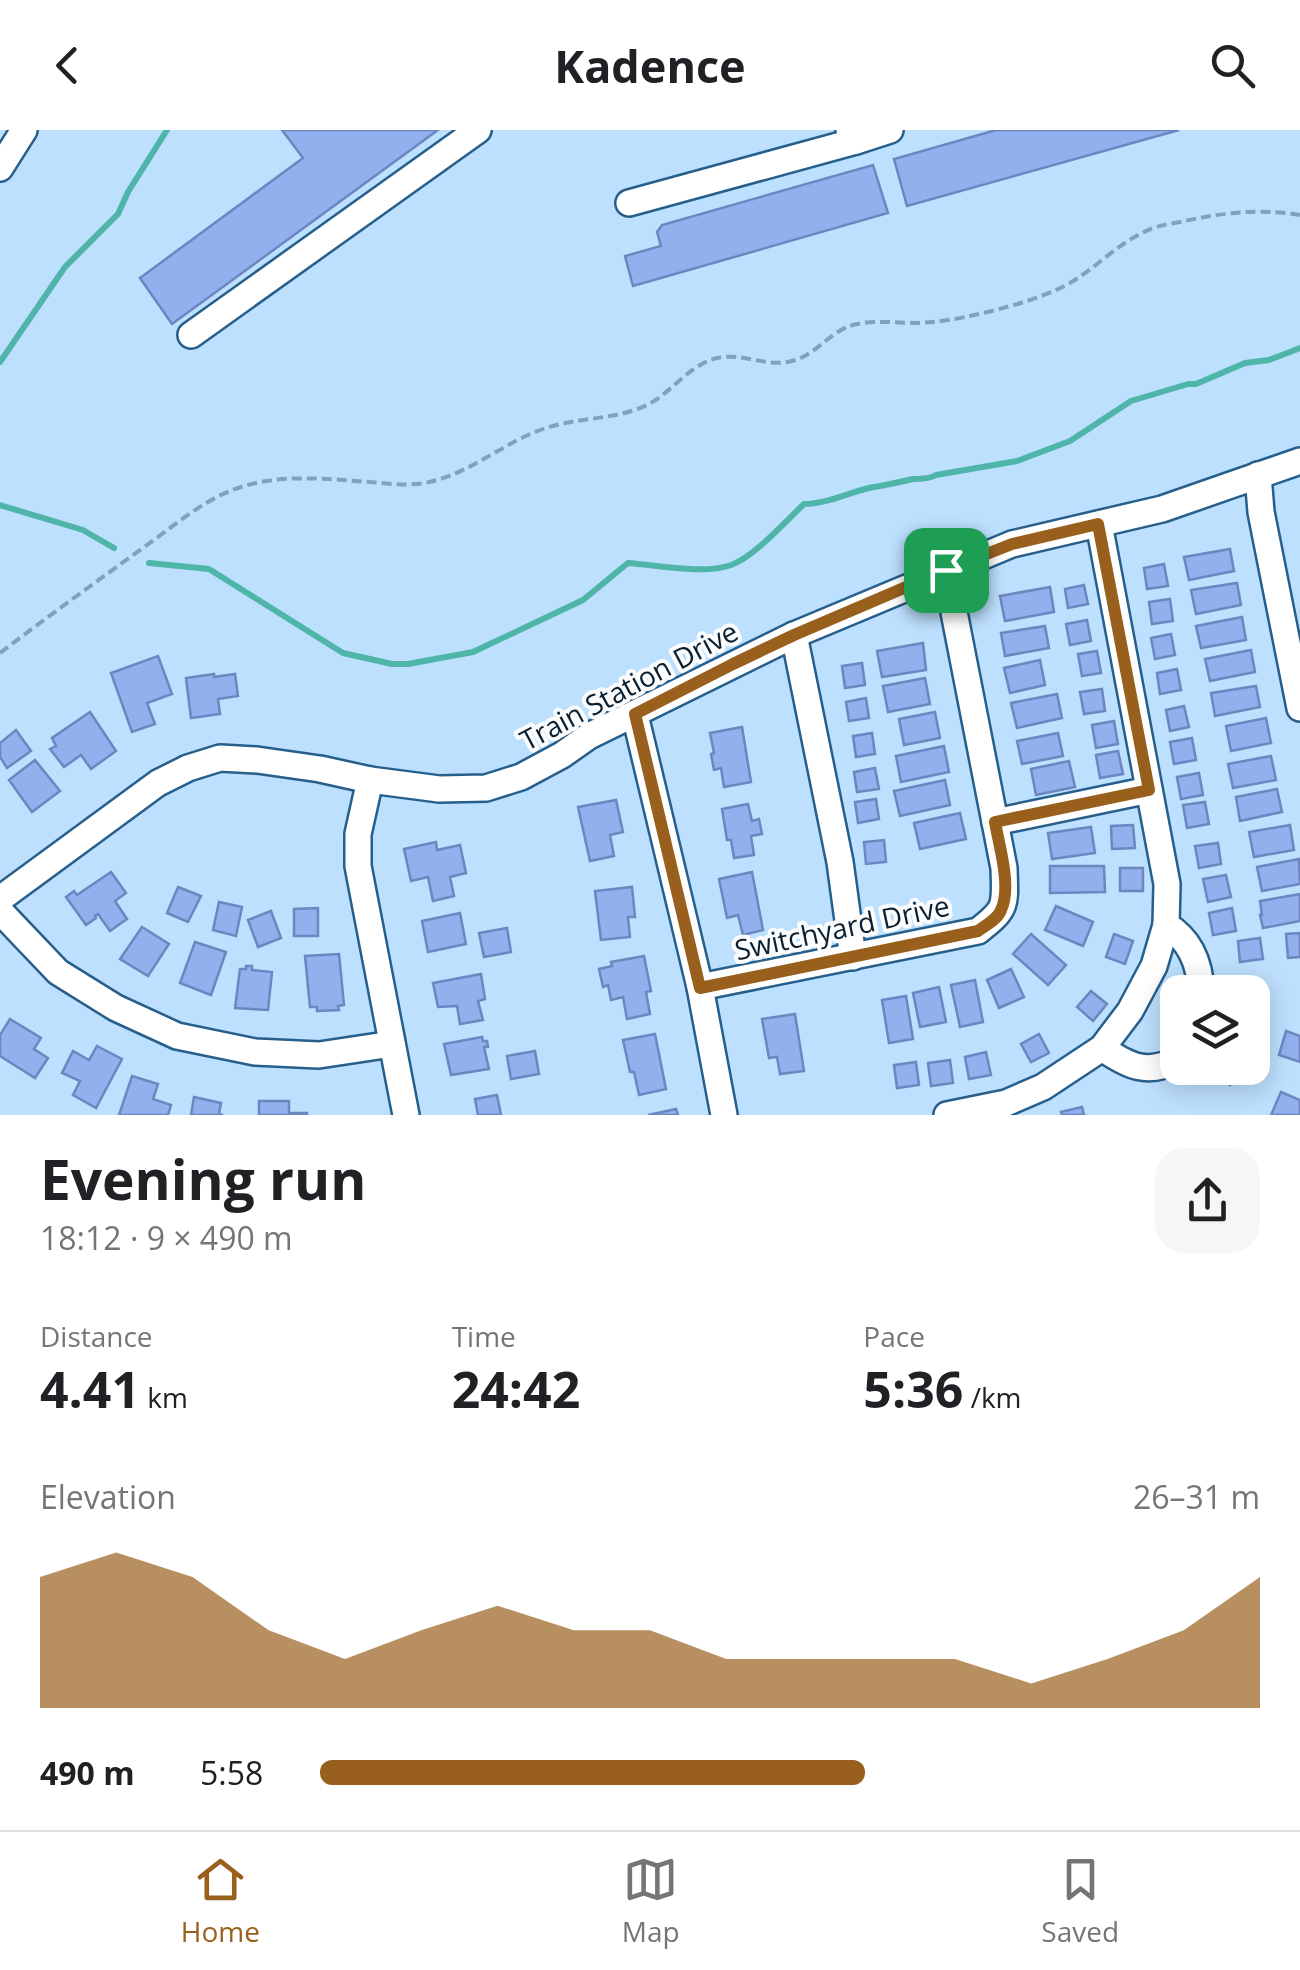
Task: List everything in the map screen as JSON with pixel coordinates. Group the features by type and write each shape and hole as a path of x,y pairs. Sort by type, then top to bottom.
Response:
{"street":[{"path":"191,334 478,130"},
{"path":"629,203 853,135 890,130"},
{"path":"0,168 20,132"},
{"name":"Train Station Drive","path":"0,898 158,783 188,768 220,758 257,760 439,789 486,788 521,777 589,736 794,635 946,570 1012,544 1162,509 1300,461"},
{"path":"1258,475 1261,512 1300,708"},
{"path":"947,1115 1018,1098 1043,1087 1102,1048 1130,1011 1154,966 1166,925 1168,884 1098,524"},
{"name":"Switchyard Drive","path":"700,988 978,931 1000,914 1005,896 1004,868 946,570"},
{"path":"794,635 840,862 853,957"},
{"path":"635,714 700,988 724,1115"},
{"path":"370,780 358,834 358,866 406,1115"},
{"path":"995,822 1149,790"},
{"path":"0,911 58,972 116,1008 178,1036 255,1052 319,1055 392,1044"},
{"path":"1166,925 1178,932 1192,950 1200,975"},
{"path":"1102,1048 1140,1068 1160,1066"}],"path":[{"path":"0,653 193,512 236,489 286,478 398,484 436,481 542,429 648,404 699,366 718,358 794,361 854,324 929,323 1026,300 1083,276 1128,242 1158,227 1229,213 1300,215"}],"building":[{"path":"282,130 438,130 172,324 140,278 303,158"},
{"path":"996,130 1179,130 907,206 894,159"},
{"path":"873,165 888,213 633,286 625,256 661,246 657,232 662,225"},
{"path":"1230,549 1234,571 1189,580 1184,557"},
{"path":"1164,564 1168,586 1147,589 1144,568"},
{"path":"1237,583 1241,605 1196,614 1191,590"},
{"path":"1084,585 1088,604 1068,608 1065,589"},
{"path":"1050,587 1054,612 1005,621 1000,596"},
{"path":"1170,599 1173,621 1152,624 1149,602"},
{"path":"1242,617 1246,640 1201,648 1196,626"},
{"path":"1087,620 1091,641 1070,645 1066,624"},
{"path":"1045,626 1049,648 1005,656 1001,633"},
{"path":"1171,634 1175,655 1155,659 1151,638"},
{"path":"923,643 926,670 882,677 877,651"},
{"path":"1251,650 1255,672 1210,681 1205,659"},
{"path":"1097,651 1101,673 1082,676 1078,654"},
{"path":"158,656 172,694 147,703 155,724 132,732 111,673"},
{"path":"1040,660 1045,685 1010,693 1004,668"},
{"path":"862,663 865,685 845,688 842,666"},
{"path":"1177,669 1181,690 1160,694 1157,673"},
{"path":"235,674 238,696 218,699 220,714 191,718 186,678"},
{"path":"925,678 930,704 888,712 883,686"},
{"path":"1256,686 1260,707 1215,716 1211,693"},
{"path":"1102,689 1105,711 1084,714 1080,692"},
{"path":"1057,694 1062,718 1017,728 1011,703"},
{"path":"866,698 869,718 849,721 846,702"},
{"path":"1184,706 1189,727 1170,731 1166,710"},
{"path":"90,712 116,751 91,769 81,755 64,767 50,749 56,746 52,738"},
{"path":"935,712 940,738 904,745 899,719"},
{"path":"1266,718 1271,743 1231,751 1226,726"},
{"path":"1114,721 1118,744 1096,748 1092,725"},
{"path":"742,727 751,782 724,787 721,768 714,770 710,733"},
{"path":"16,730 31,751 7,768 0,757 0,743"},
{"path":"872,733 875,754 856,757 853,736"},
{"path":"1058,733 1063,756 1022,764 1017,741"},
{"path":"1192,738 1196,760 1174,764 1170,742"},
{"path":"944,746 949,772 901,782 896,756"},
{"path":"1118,751 1123,774 1100,778 1096,755"},
{"path":"1271,756 1276,780 1233,788 1228,764"},
{"path":"35,760 60,791 32,812 9,780"},
{"path":"1069,761 1075,787 1036,795 1031,769"},
{"path":"875,768 879,789 857,792 854,772"},
{"path":"1199,773 1203,795 1181,799 1177,777"},
{"path":"945,780 950,805 900,816 894,791"},
{"path":"1277,789 1282,812 1240,821 1236,797"},
{"path":"876,799 879,819 858,823 855,802"},
{"path":"616,800 623,832 610,835 614,856 590,861 578,807"},
{"path":"1205,802 1209,824 1187,828 1183,805"},
{"path":"748,804 752,821 759,819 762,834 751,836 754,855 734,858 722,809"},
{"path":"960,813 966,839 920,849 914,823"},
{"path":"1133,825 1135,848 1112,849 1111,826"},
{"path":"1290,825 1294,850 1254,857 1249,832"},
{"path":"1091,827 1095,853 1052,859 1048,833"},
{"path":"884,840 886,862 866,864 864,842"},
{"path":"436,842 437,850 460,845 466,873 450,877 454,896 433,901 428,877 411,881 404,849"},
{"path":"1218,843 1221,864 1199,868 1195,846"},
{"path":"1299,859 1300,884 1262,891 1257,867"},
{"path":"1050,866 1104,866 1105,892 1050,893"},
{"path":"1120,868 1143,868 1143,891 1120,891"},
{"path":"111,872 126,893 115,901 127,919 110,931 98,914 86,925 66,897 74,891 77,895"},
{"path":"752,872 763,930 743,935 738,915 727,918 719,879"},
{"path":"1226,875 1231,897 1208,902 1203,879"},
{"path":"178,887 201,896 188,922 167,913"},
{"path":"632,887 635,917 628,917 630,937 601,940 595,891"},
{"path":"1300,894 1300,921 1263,928 1260,901"},
{"path":"219,902 242,907 236,936 213,930"},
{"path":"1056,906 1093,922 1083,946 1045,930"},
{"path":"318,908 318,936 294,936 294,909"},
{"path":"1232,908 1236,931 1213,935 1209,913"},
{"path":"271,911 281,938 258,947 248,920"},
{"path":"460,913 466,944 428,952 422,921"},
{"path":"142,927 169,944 148,976 120,959"},
{"path":"507,928 511,952 484,957 479,933"},
{"path":"1300,933 1300,957 1288,958 1286,934"},
{"path":"1031,934 1066,965 1048,985 1013,954"},
{"path":"1114,934 1133,941 1125,964 1106,957"},
{"path":"1260,938 1263,959 1240,962 1238,941"},
{"path":"195,942 226,952 211,995 180,983"},
{"path":"339,954 344,1005 338,1006 339,1010 317,1011 317,1007 310,1007 305,956"},
{"path":"644,956 651,991 646,992 650,1014 627,1019 623,997 611,1000 599,969 612,966 611,962"},
{"path":"246,966 272,972 268,1010 235,1008 240,969"},
{"path":"1011,969 1024,997 999,1008 987,980"},
{"path":"481,974 485,999 478,1001 483,1020 460,1024 457,1006 438,1007 433,983"},
{"path":"975,980 983,1022 960,1027 951,985"},
{"path":"939,987 946,1022 920,1027 913,993"},
{"path":"1091,991 1107,1004 1093,1021 1077,1007"},
{"path":"906,996 913,1039 889,1043 882,1000"},
{"path":"795,1014 804,1071 780,1074 777,1057 769,1058 762,1019"},
{"path":"10,1019 41,1038 34,1049 48,1058 35,1078 0,1056 0,1035"},
{"path":"1286,1031 1300,1036 1300,1062 1279,1055"},
{"path":"655,1034 666,1089 639,1095 623,1040"},
{"path":"1039,1034 1049,1053 1031,1062 1021,1044"},
{"path":"482,1037 487,1041 488,1047 484,1047 489,1069 451,1075 444,1044"},
{"path":"97,1046 122,1059 96,1108 73,1095 80,1081 62,1073 73,1051 89,1060"},
{"path":"535,1051 539,1074 511,1079 507,1056"},
{"path":"986,1052 991,1075 969,1079 965,1057"},
{"path":"950,1060 953,1083 931,1086 928,1063"},
{"path":"916,1062 919,1085 897,1088 894,1065"},
{"path":"132,1076 158,1084 153,1099 171,1105 168,1115 119,1115"},
{"path":"1281,1092 1300,1100 1300,1115 1271,1115"},
{"path":"497,1095 501,1115 478,1115 475,1099"},
{"path":"194,1097 221,1103 219,1114 223,1115 191,1115"},
{"path":"259,1101 289,1101 289,1113 307,1115 259,1115"},
{"path":"1082,1107 1084,1115 1061,1112"},
{"path":"676,1109 678,1115 648,1115"}],"waterway":[{"path":"0,362 65,267 118,214 167,130"},
{"path":"149,563 209,569 343,653 408,664 473,652 583,600 628,563 694,569 731,565 759,547 804,504 1017,461 1070,441 1131,401 1196,384 1245,363 1269,360 1300,348"},
{"path":"0,505 83,530 114,548"}],"route":[{"path":"1098,524 1149,790 995,822 1005,896 1000,914 978,931 700,988 635,714 794,635 946,570 1012,544 1098,524"}]}
